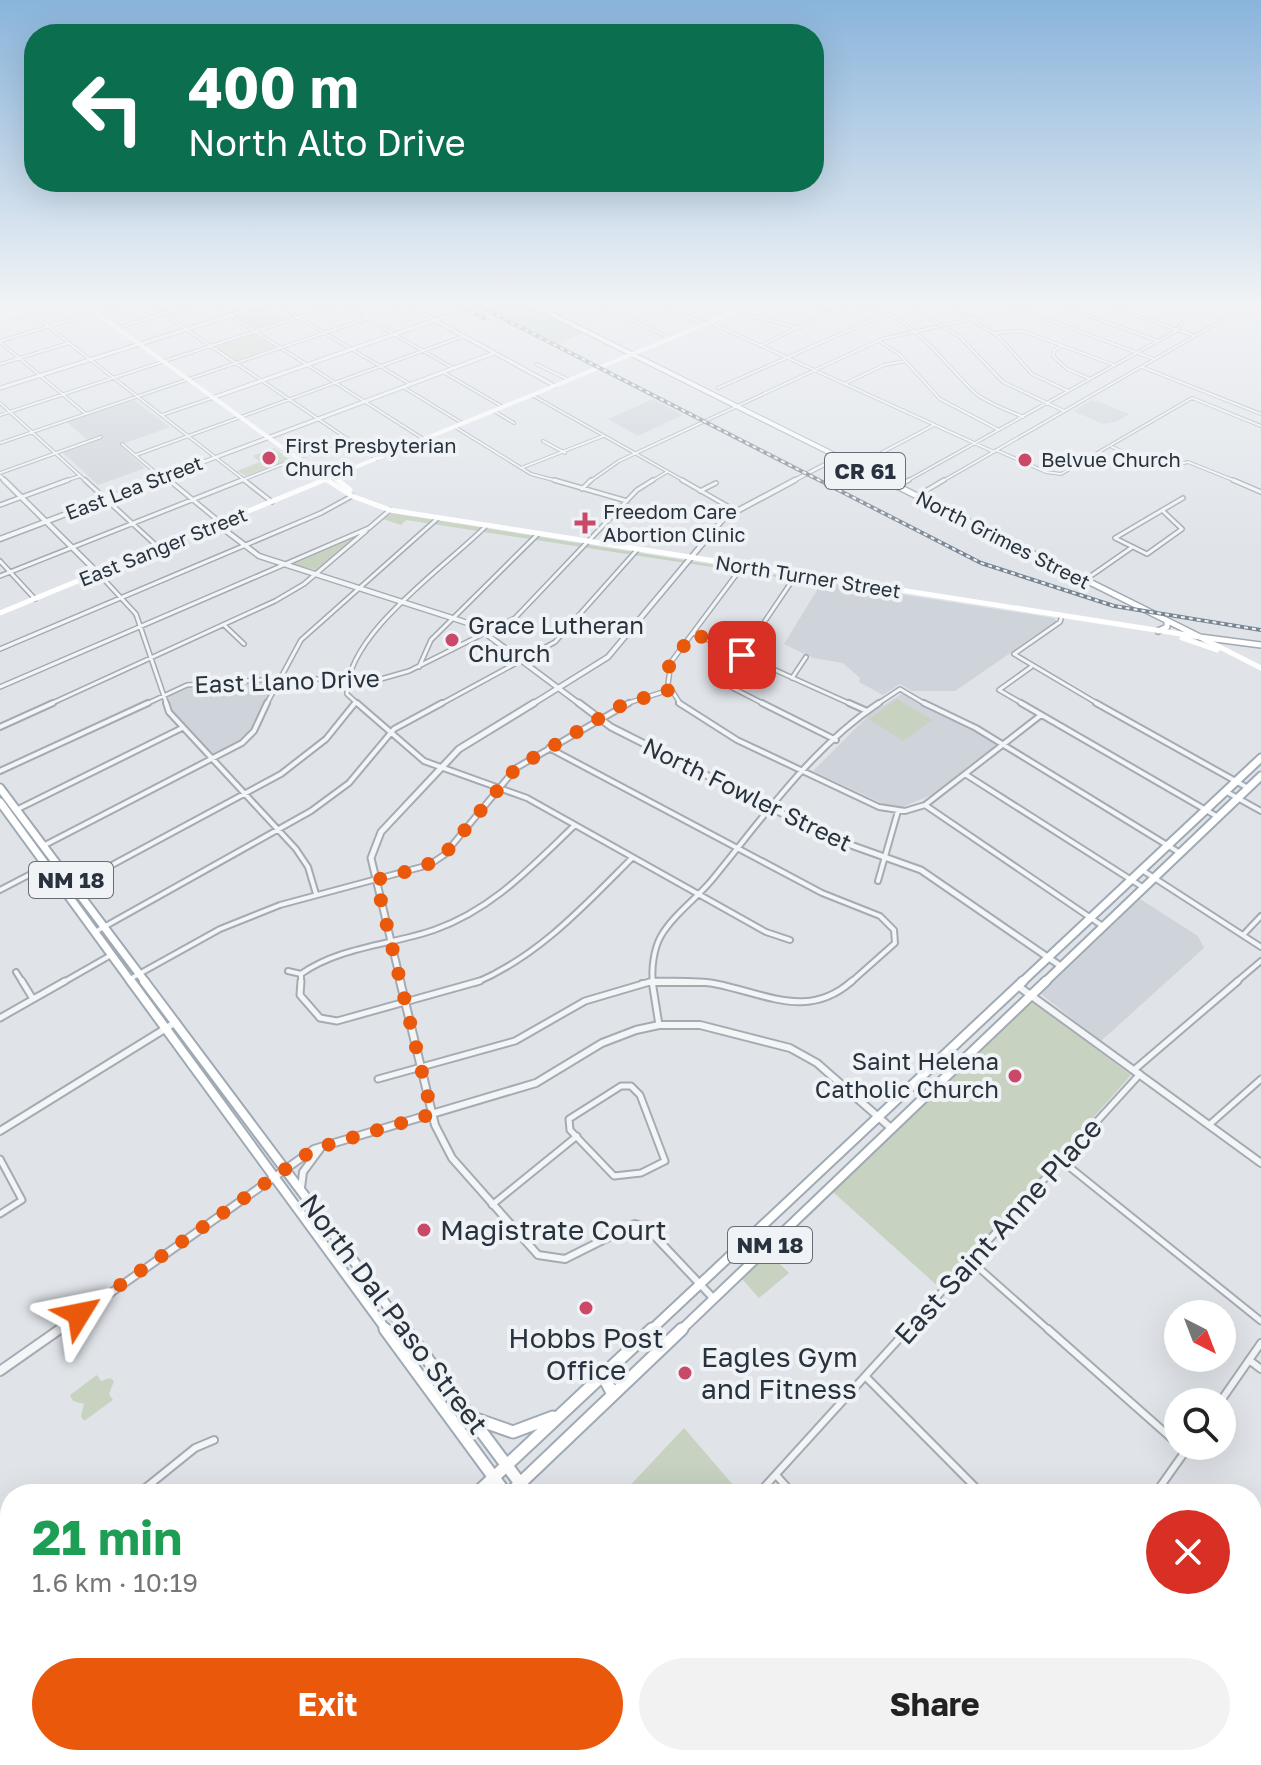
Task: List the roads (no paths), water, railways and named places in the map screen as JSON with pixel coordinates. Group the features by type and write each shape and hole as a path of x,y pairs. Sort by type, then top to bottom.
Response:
{"main road":[{"name":"North Turner Street","path":"197,386 326,480 351,495 390,510 1167,633 1261,645"},
{"name":"East Sanger Street","path":"0,613 554,386"},
{"name":"North Grimes Street","path":"697,386 1261,668"},
{"path":"351,495 350,490 337,480 353,469"},
{"path":"275,501 313,487 338,487"},
{"path":"444,516 465,520 469,524"},
{"path":"543,528 546,532 577,540"},
{"path":"1158,631 1167,627 1167,621"},
{"path":"1167,633 1227,651 1232,642"},
{"name":"NM 18","path":"506,1465 1261,758"},
{"name":"NM 18","path":"520,1483 1261,776"},
{"name":"North Dal Paso Street","path":"0,788 520,1483"},
{"name":"North Dal Paso Street","path":"0,802 500,1484"},
{"path":"602,1374 613,1394"},
{"path":"471,1417 495,1429 514,1433 528,1431 559,1415"},
{"path":"487,1484 506,1465"}],"street":[{"path":"53,386 86,414"},
{"path":"0,415 85,386"},
{"path":"125,386 275,501"},
{"path":"0,443 165,386"},
{"path":"162,415 246,386"},
{"path":"269,386 377,459"},
{"path":"136,455 325,386"},
{"path":"341,386 425,440"},
{"path":"468,386 503,407"},
{"path":"718,388 722,386"},
{"path":"582,489 602,470 781,386"},
{"path":"849,386 1053,474 1066,472 1112,447 1192,398 1261,426"},
{"path":"930,386 940,398 999,430"},
{"path":"968,386 1023,417"},
{"path":"1012,386 1064,411"},
{"path":"1058,386 1068,391"},
{"path":"897,487 1076,386"},
{"path":"917,496 1108,386"},
{"path":"1191,386 1261,414"},
{"path":"403,387 463,424"},
{"name":"East Lea Street","path":"0,539 403,387"},
{"path":"532,395 736,511"},
{"path":"0,403 159,548"},
{"path":"494,411 514,423"},
{"path":"866,461 934,425"},
{"path":"455,427 521,468 627,501"},
{"path":"521,468 603,436"},
{"path":"101,437 0,474 136,614 169,712 279,830 308,867 316,894"},
{"path":"0,576 347,439"},
{"path":"543,441 565,453"},
{"name":"North Fowler Street","path":"122,444 259,556 454,618 486,634 599,718 768,808 843,844 934,877 1062,967"},
{"path":"1112,447 1163,468 1188,462 1261,492"},
{"path":"714,1299 641,1226 626,1226 565,1259 549,1259 529,1248 445,1149 432,1114 371,858 375,841 470,740 608,657 719,523 839,457"},
{"name":"East Llano Drive","path":"0,771 187,685 278,679 382,680 419,667 520,614 645,483 667,472"},
{"path":"0,505 80,476"},
{"path":"700,491 716,483"},
{"path":"0,649 243,546 351,495"},
{"path":"1164,512 1181,530 1147,554 1115,538 1153,513 1164,512 1183,498"},
{"path":"0,727 282,598 317,573 390,510"},
{"path":"35,851 237,747 254,731 278,679 301,640 437,519"},
{"path":"485,527 366,641 344,690 420,758 498,786 575,825 766,932 790,940"},
{"path":"0,687 369,528"},
{"path":"419,667 431,640 537,535"},
{"path":"1085,580 1131,548"},
{"path":"95,932 279,830 349,783 389,733 563,636 637,550"},
{"path":"0,561 35,599"},
{"path":"742,567 668,668 669,690 694,717 803,771 879,807 898,811 925,805 1041,715"},
{"path":"796,575 728,676 727,685 733,691 836,740"},
{"path":"1062,616 1060,622 1014,654 1031,667 1248,788"},
{"path":"224,625 244,644"},
{"path":"693,633 867,711"},
{"path":"792,678 806,657"},
{"path":"1031,667 999,690 1218,817"},
{"path":"659,1025 652,959 657,943 699,896 768,808 803,771 867,711 900,689 1003,745 1180,853"},
{"path":"129,979 220,929 316,894 423,867 439,858 516,768 634,699 669,690"},
{"path":"64,890 245,794 311,752 356,702"},
{"path":"8,814 182,728"},
{"path":"378,1079 515,1041 599,994 653,981 712,983 781,1000 813,1003 836,995 888,952 896,937 880,916 822,893 549,748"},
{"path":"965,774 1144,888"},
{"path":"1225,791 1261,811"},
{"path":"0,802 9,798"},
{"path":"925,805 1104,927"},
{"path":"878,881 898,811"},
{"path":"575,825 502,895 479,911 450,925 319,961 301,974 298,990 304,1001 320,1018 330,1021 407,1004 477,983 527,956 559,930 632,858"},
{"path":"0,890 57,861"},
{"path":"1142,870 1261,947"},
{"path":"1244,934 1261,916"},
{"path":"0,1018 111,955"},
{"name":"East Saint Anne Place","path":"767,1484 1062,1161 1137,1072 1261,961"},
{"path":"288,971 301,974"},
{"path":"16,972 33,999"},
{"path":"1018,986 1261,1163"},
{"path":"0,1131 177,1022"},
{"path":"0,1371 285,1168 323,1146 536,1083 602,1043 659,1025 713,1027 790,1048 817,1063 892,1129"},
{"path":"1209,1125 1261,1079"},
{"path":"631,1086 640,1095 665,1161 635,1174 614,1176 577,1136 570,1130 569,1119 614,1089 631,1086"},
{"path":"492,1205 577,1136"},
{"path":"301,1189 303,1172 323,1146"},
{"path":"0,1159 22,1200 0,1214"},
{"path":"1062,1161 1261,1321"},
{"path":"971,1261 1164,1430"},
{"path":"1230,1388 1261,1343"},
{"path":"1249,1360 1261,1369"},
{"path":"866,1377 972,1484"},
{"path":"150,1484 195,1448 214,1440"},
{"path":"1161,1484 1175,1460"},
{"path":"776,1475 784,1484"}],"railway":[{"path":"636,386 981,563 1114,606 1261,630"}],"place":[{"name":"First Presbyterian Church","path":"269,458"},
{"name":"Belvue Church","path":"1025,460"},
{"name":"Freedom Care Abortion Clinic","path":"585,523"},
{"name":"Grace Lutheran Church","path":"452,640"},
{"name":"Saint Helena Catholic Church","path":"1015,1076"},
{"name":"Magistrate Court","path":"424,1230"},
{"name":"Hobbs Post Office","path":"586,1308"},
{"name":"Eagles Gym and Fitness","path":"685,1373"}]}
